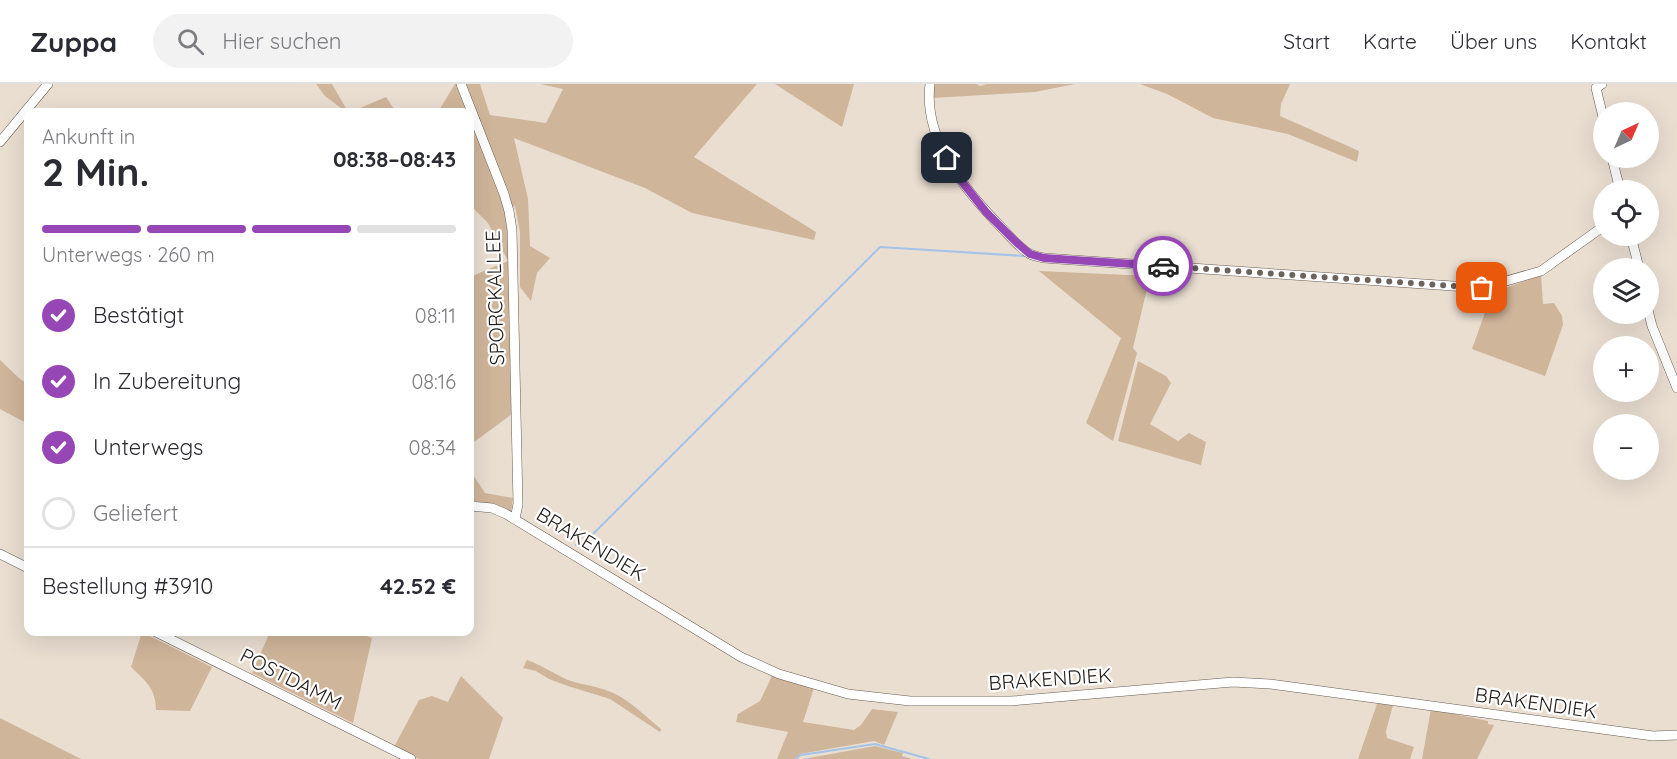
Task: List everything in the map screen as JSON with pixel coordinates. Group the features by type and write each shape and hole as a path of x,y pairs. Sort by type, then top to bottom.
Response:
{"street":[{"path":"28,108 48,84"},
{"name":"SPORCKALLEE","path":"461,84 470,108"},
{"path":"930,84 930,116 943,150 959,178 986,212 1015,241 1030,254 1044,258 1482,288 1541,271 1593,234"},
{"path":"1599,102 1596,88 1602,84"},
{"path":"0,142 24,113"},
{"name":"SPORCKALLEE","path":"474,117 504,194 512,230 518,504 514,519"},
{"path":"1652,324 1677,388"},
{"name":"BRAKENDIEK","path":"474,506 492,508 514,519 741,657 779,674 848,694 910,701 994,702 1233,682 1270,684 1653,736 1677,735"},
{"path":"0,554 24,566"},
{"name":"POSTDAMM","path":"164,636 411,759"}],"shaded area":[{"path":"316,84 332,84 346,108 341,108 325,96"},
{"path":"455,84 480,84 490,115 546,123 563,89 540,84 757,84 694,157 816,232 814,240 692,213 645,188 514,138 528,199 530,246 550,258 537,273 531,301 520,287 520,232 515,206 506,209 510,252 508,261 488,223 474,209 474,108 440,108"},
{"path":"775,84 854,84 842,127"},
{"path":"934,84 976,84 980,86 987,84 1075,84 1035,92 932,98"},
{"path":"1140,84 1290,84 1281,104 1280,116 1359,151 1357,162 1288,134 1213,118 1167,94"},
{"path":"386,97 393,108 360,108"},
{"path":"508,261 512,414 474,442 474,275"},
{"path":"1039,271 1150,276 1133,348 1137,353 1113,441 1086,423 1121,338"},
{"path":"1541,275 1543,304 1554,303 1562,316 1563,325 1545,376 1472,349 1492,293"},
{"path":"0,360 24,382 24,422 0,409"},
{"path":"1138,361 1166,376 1171,383 1150,424 1178,441 1189,433 1206,442 1201,465 1118,441"},
{"path":"474,476 485,493 513,498 511,513 474,501"},
{"path":"141,636 150,636 212,667 190,711 156,710 152,690 131,667"},
{"path":"268,636 366,636 372,638 353,723 252,673"},
{"path":"527,660 568,680 620,696 661,729 660,732 610,699 568,686 536,671 523,668"},
{"path":"771,674 814,688 803,722 854,730 861,725 872,709 898,712 884,745 874,741 800,754 798,759 777,759 788,732 736,722 738,714 760,701"},
{"path":"461,676 503,718 489,759 419,759 394,747 419,700 432,696 448,702"},
{"path":"1378,701 1393,705 1386,731 1387,738 1414,747 1410,759 1358,759"},
{"path":"1431,709 1488,721 1488,724 1494,725 1477,759 1422,759"},
{"path":"0,718 81,759 0,759"},
{"path":"875,746 903,753 902,756 912,759 803,759"}],"waterway":[{"path":"576,545 583,544 880,247 1024,256"},
{"path":"795,759 801,755 875,744 929,759"}],"way so far":[{"path":"1163,266 1482,288"}],"route":[{"path":"947,158 973,197 1030,254 1044,258 1163,266"}]}
